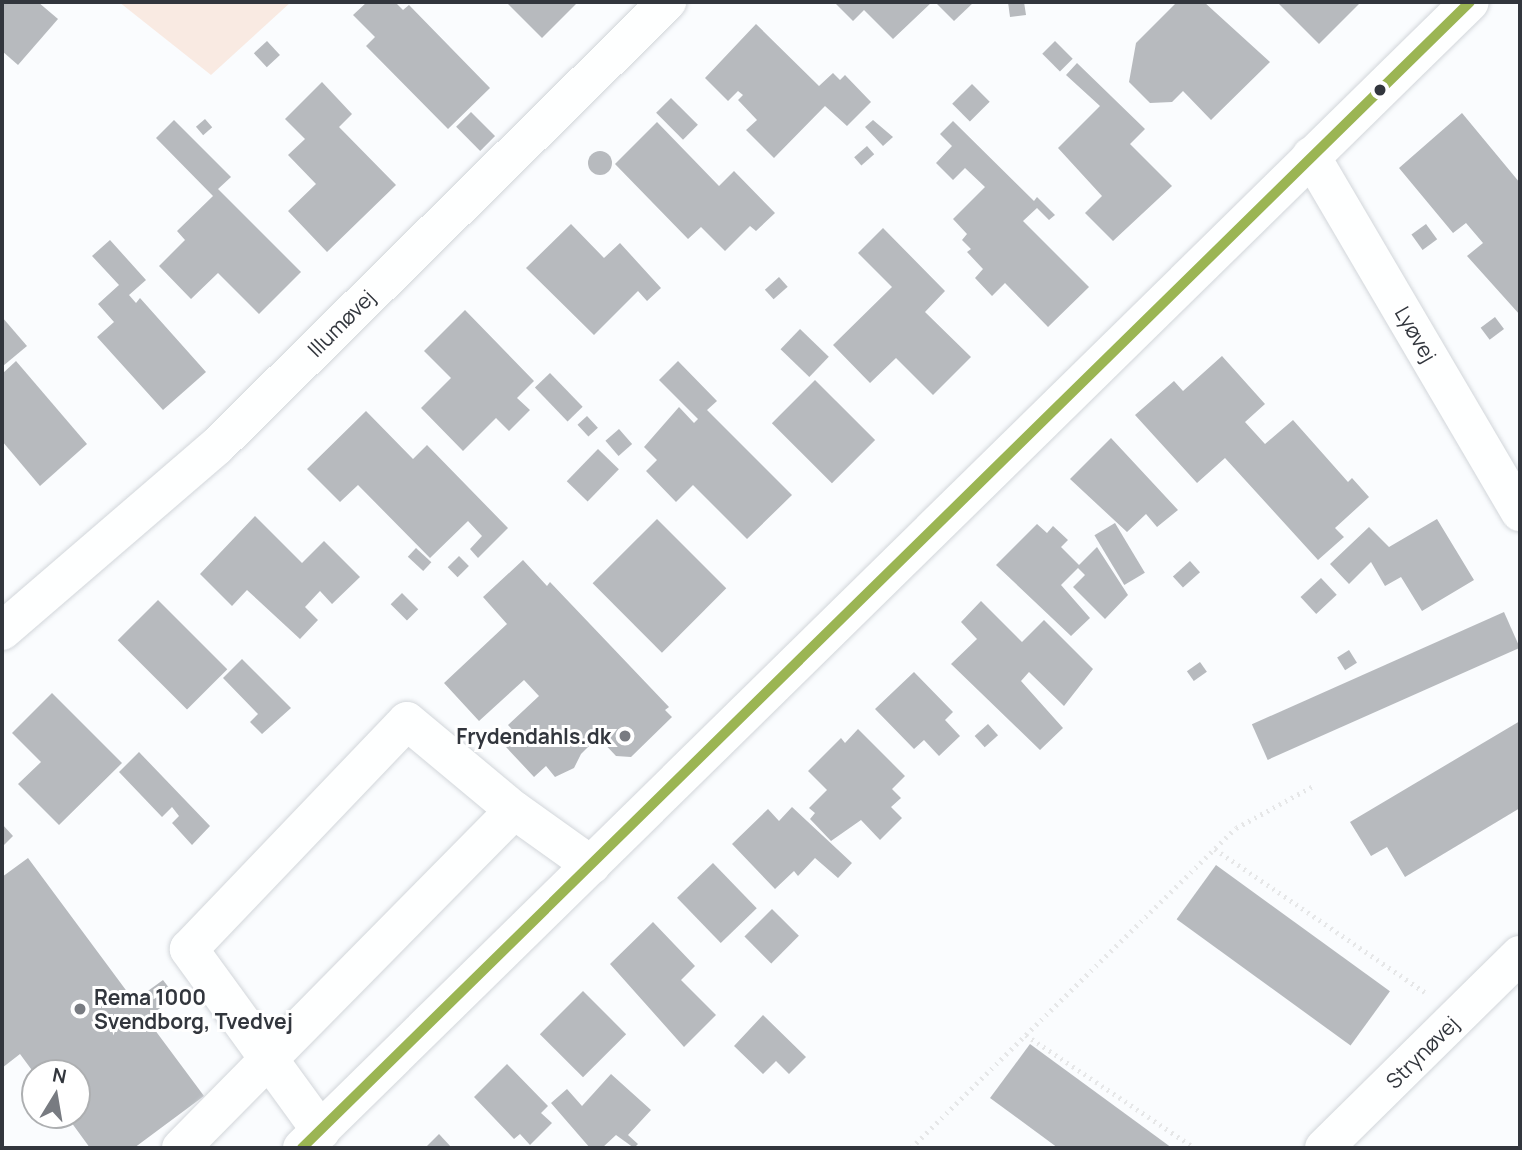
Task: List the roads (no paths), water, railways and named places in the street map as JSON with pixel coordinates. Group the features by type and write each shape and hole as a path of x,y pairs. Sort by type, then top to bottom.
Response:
{"street":[{"name":"Illumøvej","path":"2,631 216,447 667,2"},
{"path":"591,865 514,810 407,720 189,949 271,1062 312,1139 1470,2"},
{"name":"Lyøvej","path":"1311,156 1520,512"},
{"path":"181,1148 271,1062 514,810"},
{"name":"Strynøvej","path":"1324,1148 1520,955"}],"place":[{"name":"Frydendahls.dk","path":"625,736"},
{"name":"Rema 1000 Svendborg, Tvedvej","path":"80,1009"}]}
